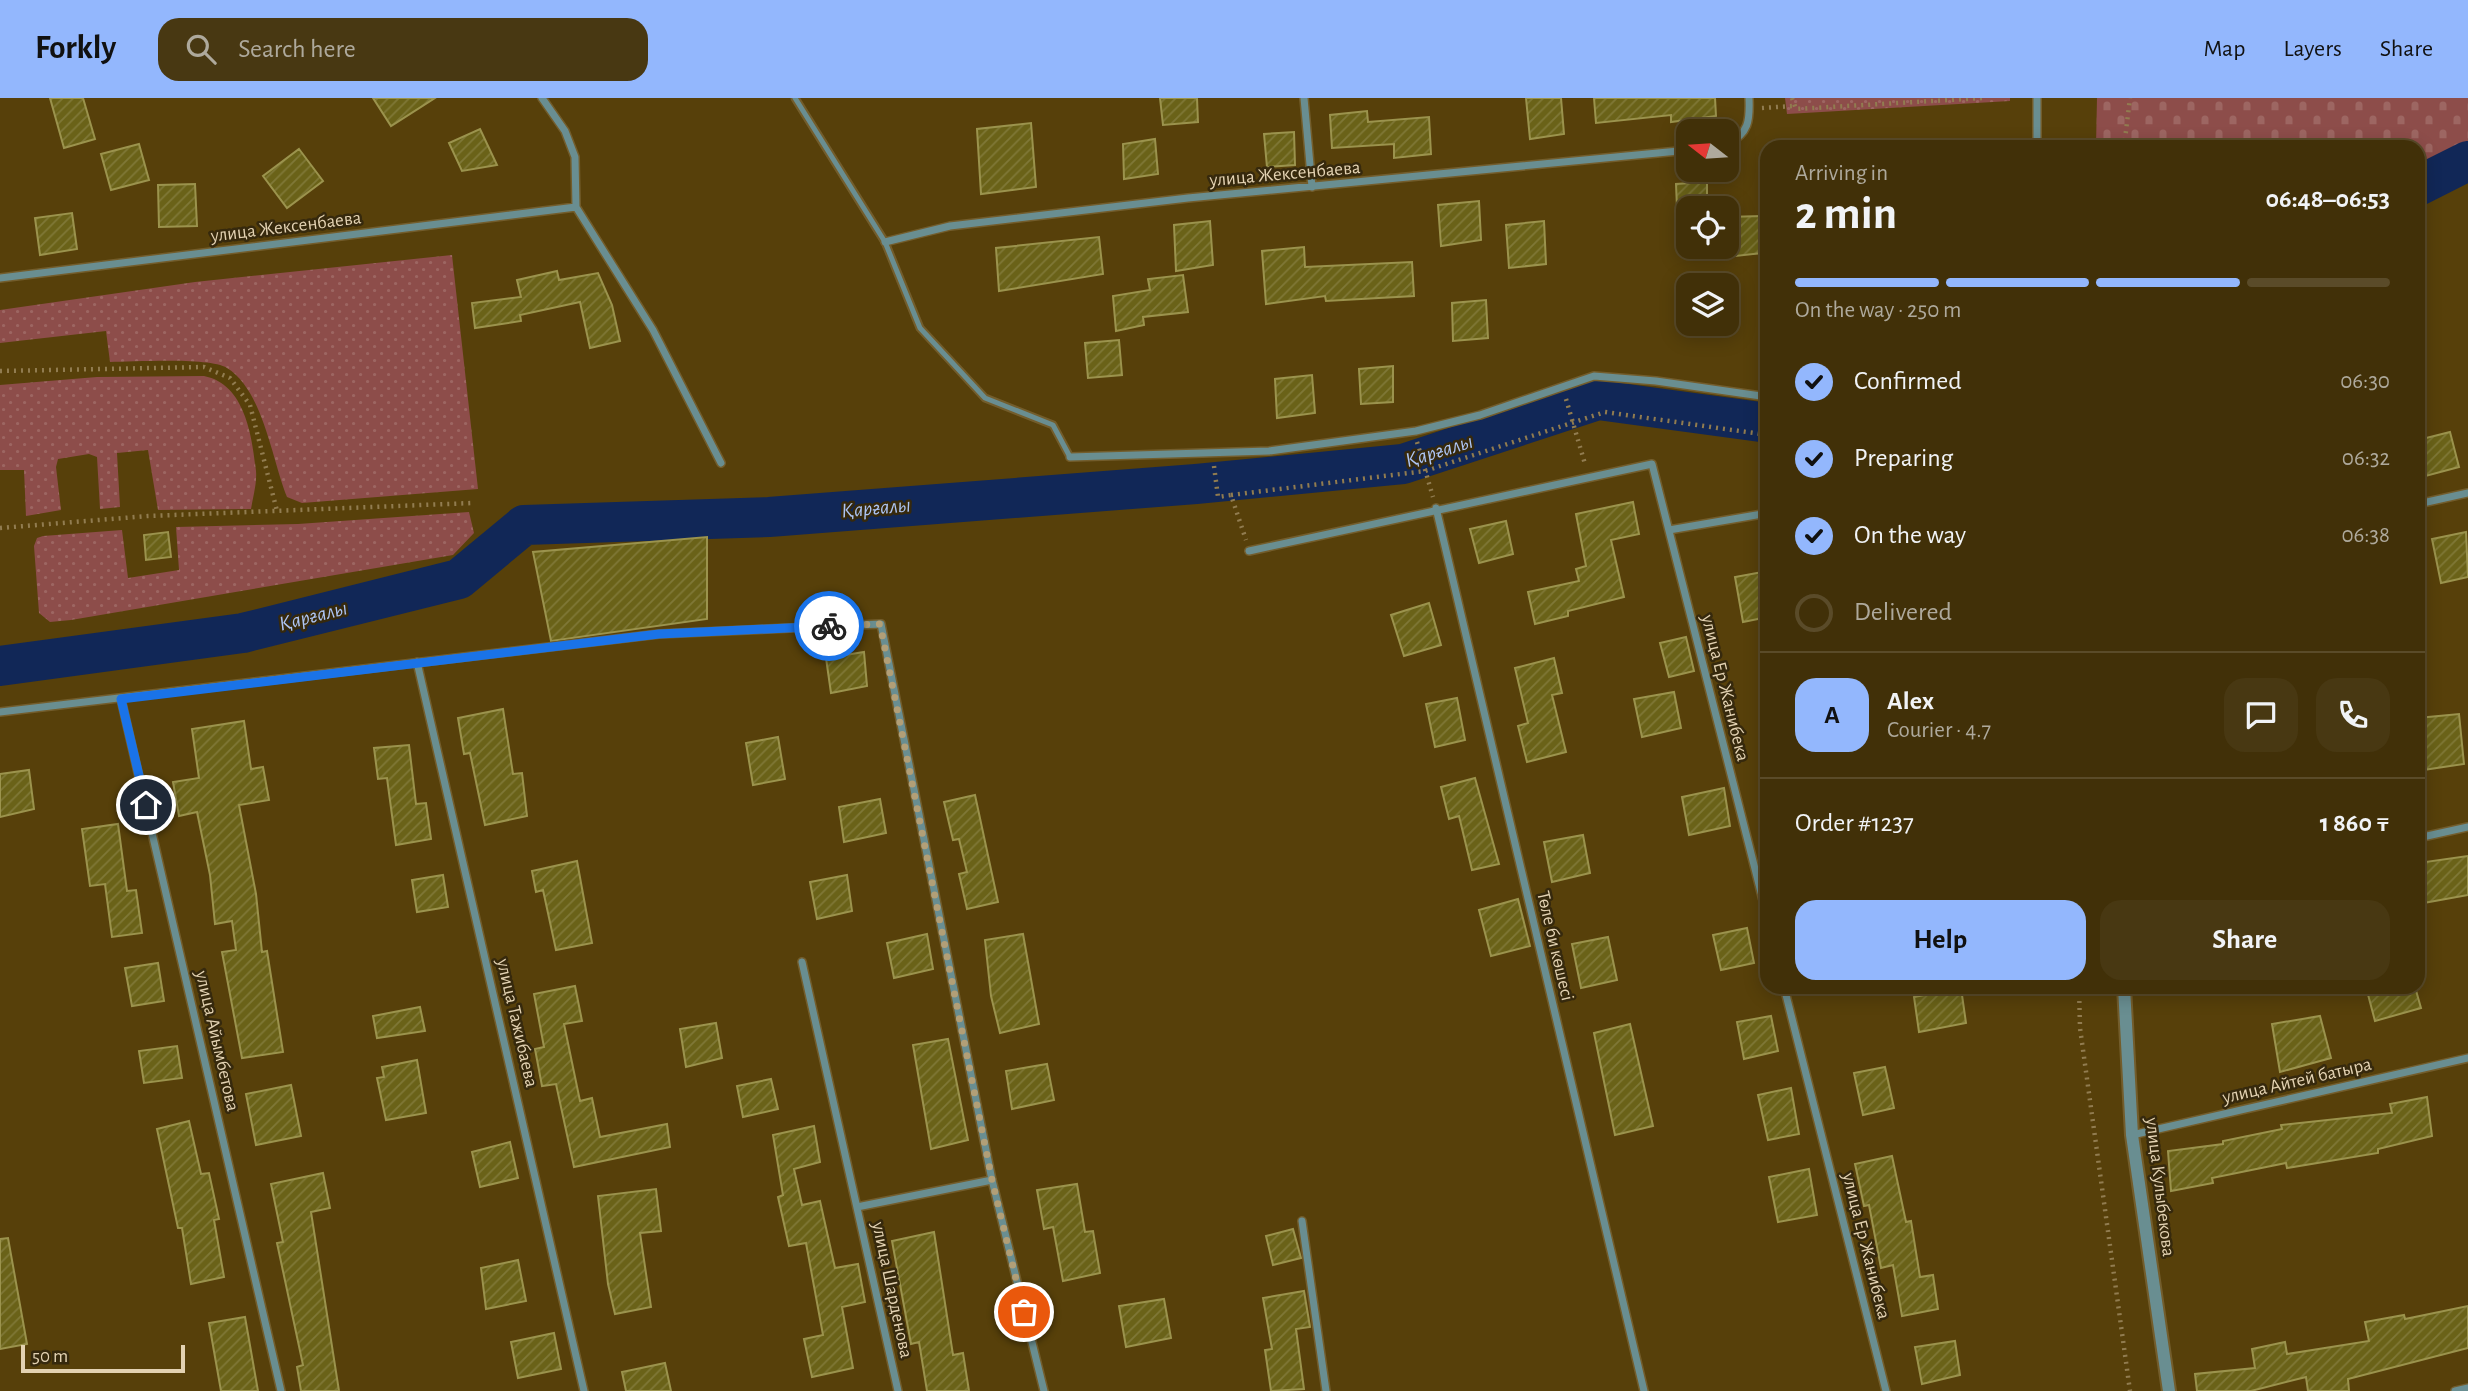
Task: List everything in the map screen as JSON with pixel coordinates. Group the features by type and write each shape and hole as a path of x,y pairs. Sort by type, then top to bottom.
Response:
{"street":[{"path":"542,98 565,131 575,157 576,207 653,330 720,463"},
{"path":"1304,98 1312,187"},
{"path":"1740,138 1750,121 1749,98"},
{"path":"2037,98 2037,140"},
{"name":"улица Жексенбаева","path":"885,242 950,226 1676,151"},
{"name":"улица Жексенбаева","path":"0,278 576,207"},
{"path":"1070,457 1269,451 1416,431 1480,415 1594,376 1656,381 1760,396"},
{"name":"улица Ер Жанибека","path":"1589,479 1652,464 1760,888"},
{"path":"1249,551 1436,508 1589,479"},
{"path":"2425,502 2468,493"},
{"name":"Төле би көшесі","path":"1436,508 1644,1391"},
{"path":"1669,530 1760,514"},
{"path":"0,712 659,634 880,624 992,1180 1044,1391"},
{"name":"улица Тажибаева","path":"418,662 584,1391"},
{"name":"улица Айымбетова","path":"121,699 281,1391"},
{"path":"2425,836 2468,827"},
{"path":"802,962 857,1207"},
{"name":"улица Ер Жанибека","path":"1786,994 1886,1391"},
{"name":"улица Кулыбекова","path":"2124,994 2132,1135 2169,1391"},
{"name":"улица Айтей батыра","path":"2132,1135 2468,1058"},
{"name":"улица Шарденова","path":"898,1391 857,1207 992,1180"},
{"path":"1301,1221 1326,1391"},
{"path":"2455,1391 2468,1388"}],"lane":[{"path":"795,98 885,242 920,328 985,398 1053,425 1070,457"}],"path":[{"path":"1792,98 1793,106"},
{"path":"1749,108 1983,98"},
{"path":"2125,140 2130,98"},
{"path":"0,371 204,367 230,378 250,405 277,511"},
{"path":"1566,401 1589,479"},
{"path":"1215,471 1218,497 1425,471 1605,412 1760,434"},
{"path":"1418,452 1436,508"},
{"path":"1231,495 1249,551"},
{"path":"0,528 148,516 472,503"},
{"path":"2079,994 2080,1028 2130,1391"}],"green space":[{"path":"1785,98 2010,98 2010,101 1787,114"},
{"path":"2097,98 2468,98 2468,143 2425,165 2425,140 2096,140"},
{"path":"452,255 478,489 302,503 287,497 258,409 239,378 227,368 188,361 110,362 106,331 0,343 0,310 195,282"},
{"path":"204,376 229,389 244,413 256,471 251,509 158,510 148,450 117,453 120,507 100,509 97,457 89,454 58,459 56,467 61,510 26,516 24,470 0,470 0,385 97,377"},
{"path":"469,512 474,533 453,555 71,620 50,622 39,613 34,546 37,538 43,536 122,530 128,578 179,570 176,527 298,524"}],"building":[{"path":"50,98 83,98 95,139 64,148"},
{"path":"373,98 435,98 391,126"},
{"path":"1160,98 1197,98 1198,122 1163,125"},
{"path":"1526,98 1561,98 1564,134 1530,139"},
{"path":"1594,98 1715,98 1716,116 1676,119 1671,122 1671,115 1596,123"},
{"path":"1367,111 1368,122 1429,117 1431,154 1394,158 1394,144 1332,148 1330,115"},
{"path":"1031,123 1036,187 981,194 977,129"},
{"path":"480,129 497,165 462,171 449,143"},
{"path":"1294,132 1295,165 1267,167 1264,134"},
{"path":"1155,139 1158,174 1124,179 1123,144"},
{"path":"139,144 149,180 111,190 101,154"},
{"path":"299,149 323,181 287,208 263,176"},
{"path":"1707,182 1707,196 1676,196 1676,184"},
{"path":"195,184 197,226 159,227 158,185"},
{"path":"1479,201 1481,240 1441,246 1438,205"},
{"path":"72,213 77,249 40,255 35,218"},
{"path":"1760,216 1760,253 1739,256 1739,217"},
{"path":"1210,221 1213,265 1176,271 1174,225"},
{"path":"1544,221 1546,264 1509,268 1506,225"},
{"path":"1099,237 1103,274 999,291 996,248"},
{"path":"1304,247 1305,267 1412,262 1414,296 1326,301 1325,296 1266,304 1262,251"},
{"path":"557,271 559,280 598,273 612,305 620,341 590,348 580,302 520,315 521,321 475,328 472,303 521,297 517,280"},
{"path":"1183,275 1188,312 1143,317 1144,325 1116,331 1113,296 1150,290 1148,279"},
{"path":"1486,300 1488,338 1453,341 1452,303"},
{"path":"1119,340 1122,375 1088,378 1085,343"},
{"path":"1393,366 1393,402 1361,404 1359,369"},
{"path":"1312,375 1315,413 1277,418 1275,379"},
{"path":"2450,432 2459,467 2425,476 2425,438"},
{"path":"1633,502 1639,534 1611,540 1624,597 1568,611 1568,616 1535,624 1528,592 1579,581 1576,569 1586,566 1576,514"},
{"path":"1506,521 1513,554 1479,563 1470,529"},
{"path":"168,532 171,557 146,560 144,535"},
{"path":"2466,532 2468,577 2441,583 2432,539"},
{"path":"707,537 707,619 551,641 533,552"},
{"path":"1760,572 1760,619 1743,622 1735,577"},
{"path":"1429,603 1441,645 1404,656 1391,615"},
{"path":"1686,637 1694,671 1669,677 1660,643"},
{"path":"864,652 867,686 831,693 826,658"},
{"path":"1554,658 1562,693 1552,695 1566,752 1527,762 1518,726 1528,723 1515,668"},
{"path":"1674,692 1681,728 1642,737 1634,699"},
{"path":"1457,698 1465,740 1435,747 1426,704"},
{"path":"503,709 513,774 522,773 527,816 485,825 470,753 464,754 458,718"},
{"path":"2459,714 2464,764 2425,770 2425,717"},
{"path":"244,721 251,769 263,767 269,800 239,805 256,894 262,952 267,951 283,1052 242,1058 222,952 236,950 232,921 215,924 210,875 197,812 179,816 173,782 199,778 192,729"},
{"path":"778,737 785,779 753,785 746,743"},
{"path":"409,745 416,804 426,803 431,839 396,845 387,778 378,779 374,748"},
{"path":"29,770 34,809 0,817 0,774"},
{"path":"1475,778 1499,864 1472,870 1459,816 1449,819 1441,787"},
{"path":"1724,788 1730,826 1689,835 1682,797"},
{"path":"975,795 998,902 967,909 959,874 967,872 959,839 953,840 944,802"},
{"path":"880,799 886,833 844,842 839,807"},
{"path":"118,824 127,891 136,890 142,933 112,937 105,884 90,886 82,829"},
{"path":"1583,835 1590,873 1552,882 1544,842"},
{"path":"2468,856 2468,895 2425,903 2425,862"},
{"path":"577,861 592,943 556,950 543,890 536,892 532,871"},
{"path":"443,875 448,907 417,912 412,880"},
{"path":"847,875 852,911 817,919 810,882"},
{"path":"1518,899 1530,946 1491,956 1479,910"},
{"path":"1747,928 1754,963 1721,970 1713,935"},
{"path":"927,934 933,969 894,978 887,943"},
{"path":"1023,934 1039,1024 1000,1033 991,996 985,940"},
{"path":"1608,937 1617,980 1581,988 1572,944"},
{"path":"158,963 164,1001 132,1006 125,968"},
{"path":"575,986 582,1021 564,1024 580,1101 592,1098 600,1137 667,1124 670,1147 574,1167 556,1084 542,1086 535,1049 544,1047 534,994"},
{"path":"1962,994 1966,1023 1919,1032 1914,997"},
{"path":"2368,994 2417,994 2421,1008 2375,1021"},
{"path":"420,1007 425,1031 377,1038 373,1016"},
{"path":"1771,1016 1778,1051 1744,1059 1737,1022"},
{"path":"2320,1016 2331,1058 2280,1072 2272,1024"},
{"path":"716,1023 722,1058 686,1067 680,1029"},
{"path":"1630,1024 1653,1126 1615,1135 1594,1033"},
{"path":"948,1039 968,1140 931,1149 913,1045"},
{"path":"177,1046 182,1078 144,1083 139,1051"},
{"path":"417,1060 426,1113 386,1120 377,1078 384,1077 382,1067"},
{"path":"1047,1064 1054,1100 1012,1109 1006,1071"},
{"path":"1885,1067 1894,1108 1863,1115 1854,1073"},
{"path":"771,1079 778,1109 743,1117 737,1086"},
{"path":"291,1085 301,1136 256,1145 246,1094"},
{"path":"1791,1088 1799,1134 1768,1140 1758,1095"},
{"path":"2427,1097 2432,1136 2378,1149 2378,1153 2287,1168 2286,1163 2212,1178 2213,1183 2171,1191 2168,1151 2223,1144 2223,1141 2282,1129 2281,1125 2392,1113 2390,1104"},
{"path":"189,1121 201,1174 209,1173 219,1219 214,1220 224,1277 191,1284 182,1228 178,1228 157,1129"},
{"path":"814,1126 820,1162 794,1169 802,1205 820,1201 835,1268 858,1264 865,1302 842,1307 853,1368 812,1377 804,1339 823,1335 806,1243 789,1246 778,1197 783,1195 773,1135"},
{"path":"510,1142 518,1178 480,1187 472,1152"},
{"path":"1892,1156 1906,1222 1911,1221 1920,1277 1933,1275 1938,1309 1902,1316 1893,1265 1881,1268 1869,1205 1864,1206 1855,1164"},
{"path":"1809,1169 1817,1215 1778,1222 1769,1177"},
{"path":"323,1173 330,1208 311,1212 339,1391 301,1391 297,1367 303,1365 277,1243 283,1242 271,1184"},
{"path":"1077,1184 1085,1232 1093,1231 1100,1273 1063,1281 1053,1227 1044,1229 1037,1190"},
{"path":"656,1189 661,1231 640,1233 651,1307 615,1314 608,1284 598,1196"},
{"path":"1293,1229 1301,1258 1273,1265 1266,1236"},
{"path":"934,1232 953,1355 963,1353 969,1391 927,1391 919,1342 911,1344 892,1241"},
{"path":"8,1238 27,1344 0,1349 0,1239"},
{"path":"518,1260 526,1301 486,1309 481,1268"},
{"path":"1304,1291 1310,1327 1296,1329 1304,1389 1271,1391 1265,1350 1272,1349 1263,1298"},
{"path":"1164,1299 1171,1338 1126,1347 1119,1306"},
{"path":"2468,1306 2468,1348 2348,1379 2349,1391 2308,1391 2306,1377 2251,1391 2197,1391 2195,1374 2255,1368 2252,1349 2285,1342 2287,1354 2369,1341 2365,1322 2404,1315 2405,1319"},
{"path":"245,1317 258,1391 221,1391 209,1323"},
{"path":"554,1333 561,1369 518,1378 511,1342"},
{"path":"1955,1341 1960,1375 1922,1384 1915,1347"},
{"path":"665,1363 671,1391 626,1391 622,1372"}],"waterway":[{"name":"Қарғалы","path":"2425,182 2468,161"},
{"name":"Қарғалы","path":"0,666 243,633 459,579 524,525 769,517 1196,484 1403,464 1598,400 1760,422"}],"way so far":[{"path":"829,626 880,624 992,1180 1024,1312"}],"route":[{"path":"146,805 121,699 659,634 829,626"}]}
